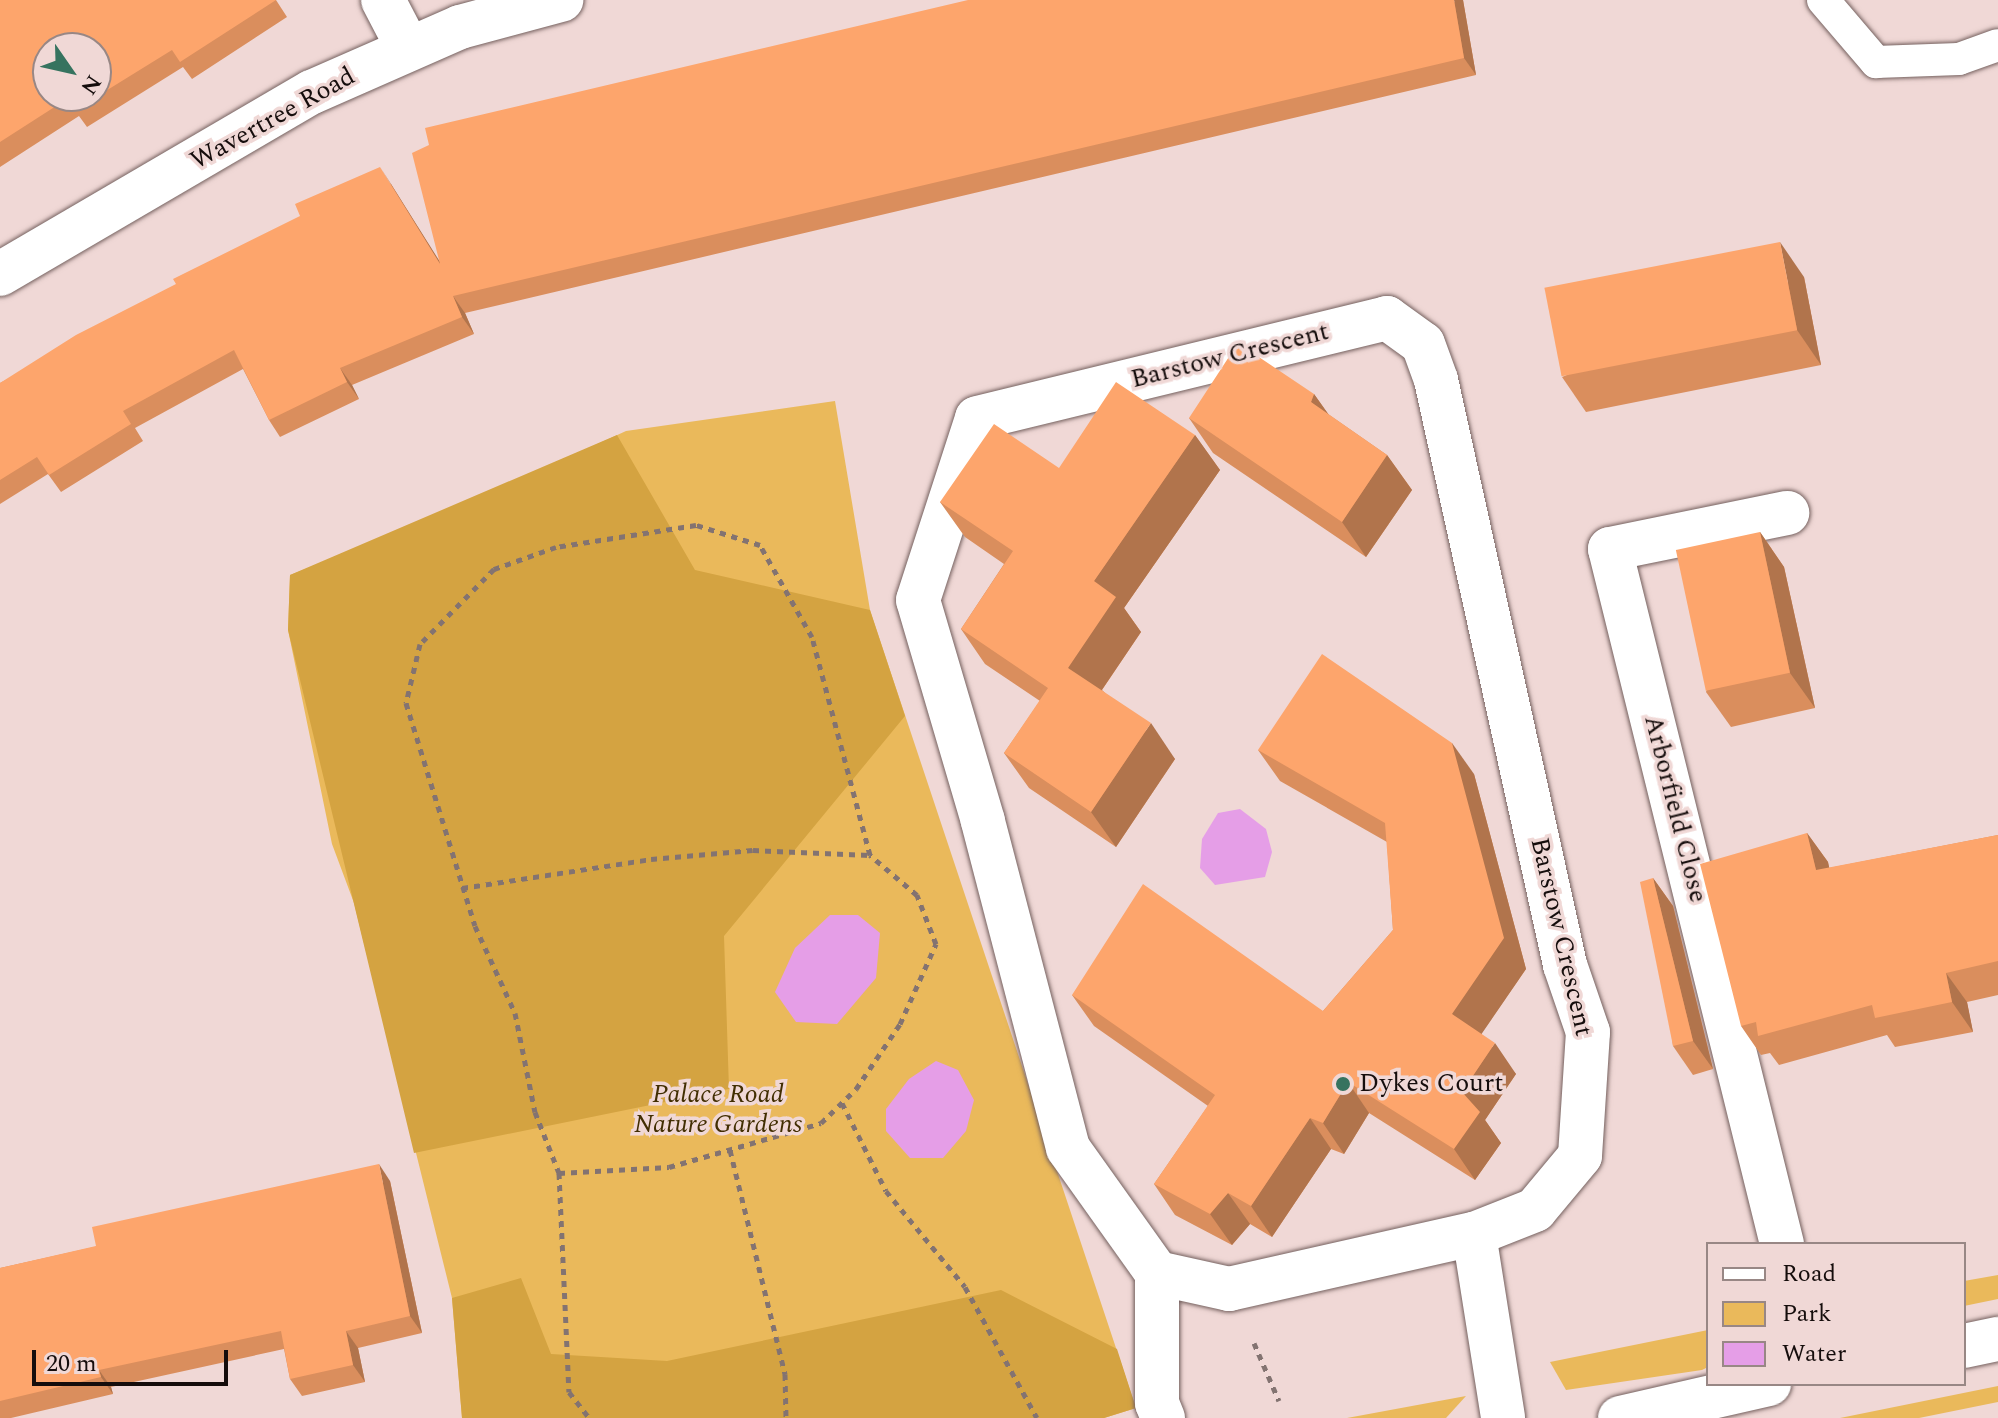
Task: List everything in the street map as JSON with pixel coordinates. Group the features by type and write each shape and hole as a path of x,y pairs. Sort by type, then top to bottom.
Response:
{"street":[{"path":"383,0 408,48"},
{"name":"Wavertree Road","path":"0,274 312,92 460,27 561,0"},
{"name":"Barstow Crescent","path":"1387,318 1423,344 1436,380 1565,965 1588,1032 1580,1156 1535,1210 1474,1234 1229,1289 1157,1273 1068,1148 983,821 918,600 977,418 1387,318"},
{"name":"Arborfield Close","path":"1782,1242 1610,549 1787,513"},
{"path":"1474,1234 1503,1418"},
{"path":"1157,1273 1157,1403 1163,1418"},
{"path":"1966,1346 1998,1339"},
{"path":"1620,1418 1760,1386"}],"lane":[{"path":"1823,0 1876,62 1959,59 1998,45"}],"path":[{"path":"559,1173 669,1167 821,1123 842,1103 900,1024 936,944 917,895 870,855 812,637 760,545 696,525 556,547 494,569 420,644 406,703 462,888 515,1013 535,1112 559,1173 569,1392 589,1418"},
{"path":"462,888 651,859 753,850 870,855"},
{"path":"842,1103 886,1191 965,1287 1037,1418"},
{"path":"730,1150 785,1374 786,1418"}],"green space":[{"name":"Palace Road Nature Gardens","path":"835,401 870,610 1136,1408 1104,1418 462,1418 452,1298 354,903 332,844 288,630 290,575 429,521 626,431"},
{"path":"1998,1275 1998,1299 1966,1306 1966,1281"},
{"path":"1706,1330 1706,1368 1702,1370 1566,1390 1550,1362"},
{"path":"1998,1386 1998,1402 1919,1418 1840,1418"},
{"path":"1466,1396 1446,1418 1347,1418"}],"shaded area":[{"path":"617,435 695,570 870,610 905,716 724,936 729,1089 414,1153 288,630 290,575"},
{"path":"521,1278 551,1354 667,1361 1001,1290 1117,1349 1136,1408 1104,1418 462,1418 452,1298"}],"water":[{"path":"1240,809 1266,829 1272,852 1265,877 1215,885 1200,868 1202,839 1218,813"},
{"path":"830,915 858,915 880,933 876,978 837,1024 796,1022 775,992 795,948"},
{"path":"936,1061 958,1070 974,1100 966,1131 943,1158 910,1158 886,1131 886,1109 909,1079"}],"building":[{"path":"0,0 276,0 180,62 172,50 112,87 112,32 32,32 32,112 47,112 0,142"},
{"path":"968,0 1454,0 1464,58 453,296 462,317 340,368 347,382 269,420 234,350 123,411 131,424 49,475 37,457 0,480 0,383 76,335 176,284 173,279 300,216 295,204 380,167 440,264 412,153 429,145 425,128"},
{"path":"1780,242 1797,330 1562,376 1544,288"},
{"path":"1238,343 1314,394 1311,402 1387,455 1342,522 1189,418"},
{"path":"1116,382 1195,435 1094,581 1116,597 1068,668 1151,723 1091,812 1004,753 1048,688 961,629 1013,551 940,502 994,424 1059,468"},
{"path":"1760,532 1790,673 1706,691 1676,550"},
{"path":"1322,654 1452,743 1504,938 1452,1014 1495,1043 1462,1092 1480,1112 1454,1149 1348,1082 1323,1123 1310,1118 1251,1206 1228,1193 1210,1214 1154,1184 1215,1095 1072,995 1143,884 1323,1011 1393,930 1385,823 1258,750"},
{"path":"1807,833 1816,870 1998,835 1998,961 1946,973 1952,1002 1875,1018 1872,1005 1758,1036 1756,1022 1741,1026 1700,864"},
{"path":"1653,878 1693,1041 1673,1046 1640,882"},
{"path":"379,1164 410,1316 346,1331 353,1365 290,1379 281,1331 99,1370 101,1377 0,1401 0,1268 96,1246 92,1227"}],"place":[{"name":"Dykes Court","path":"1343,1084"}]}
